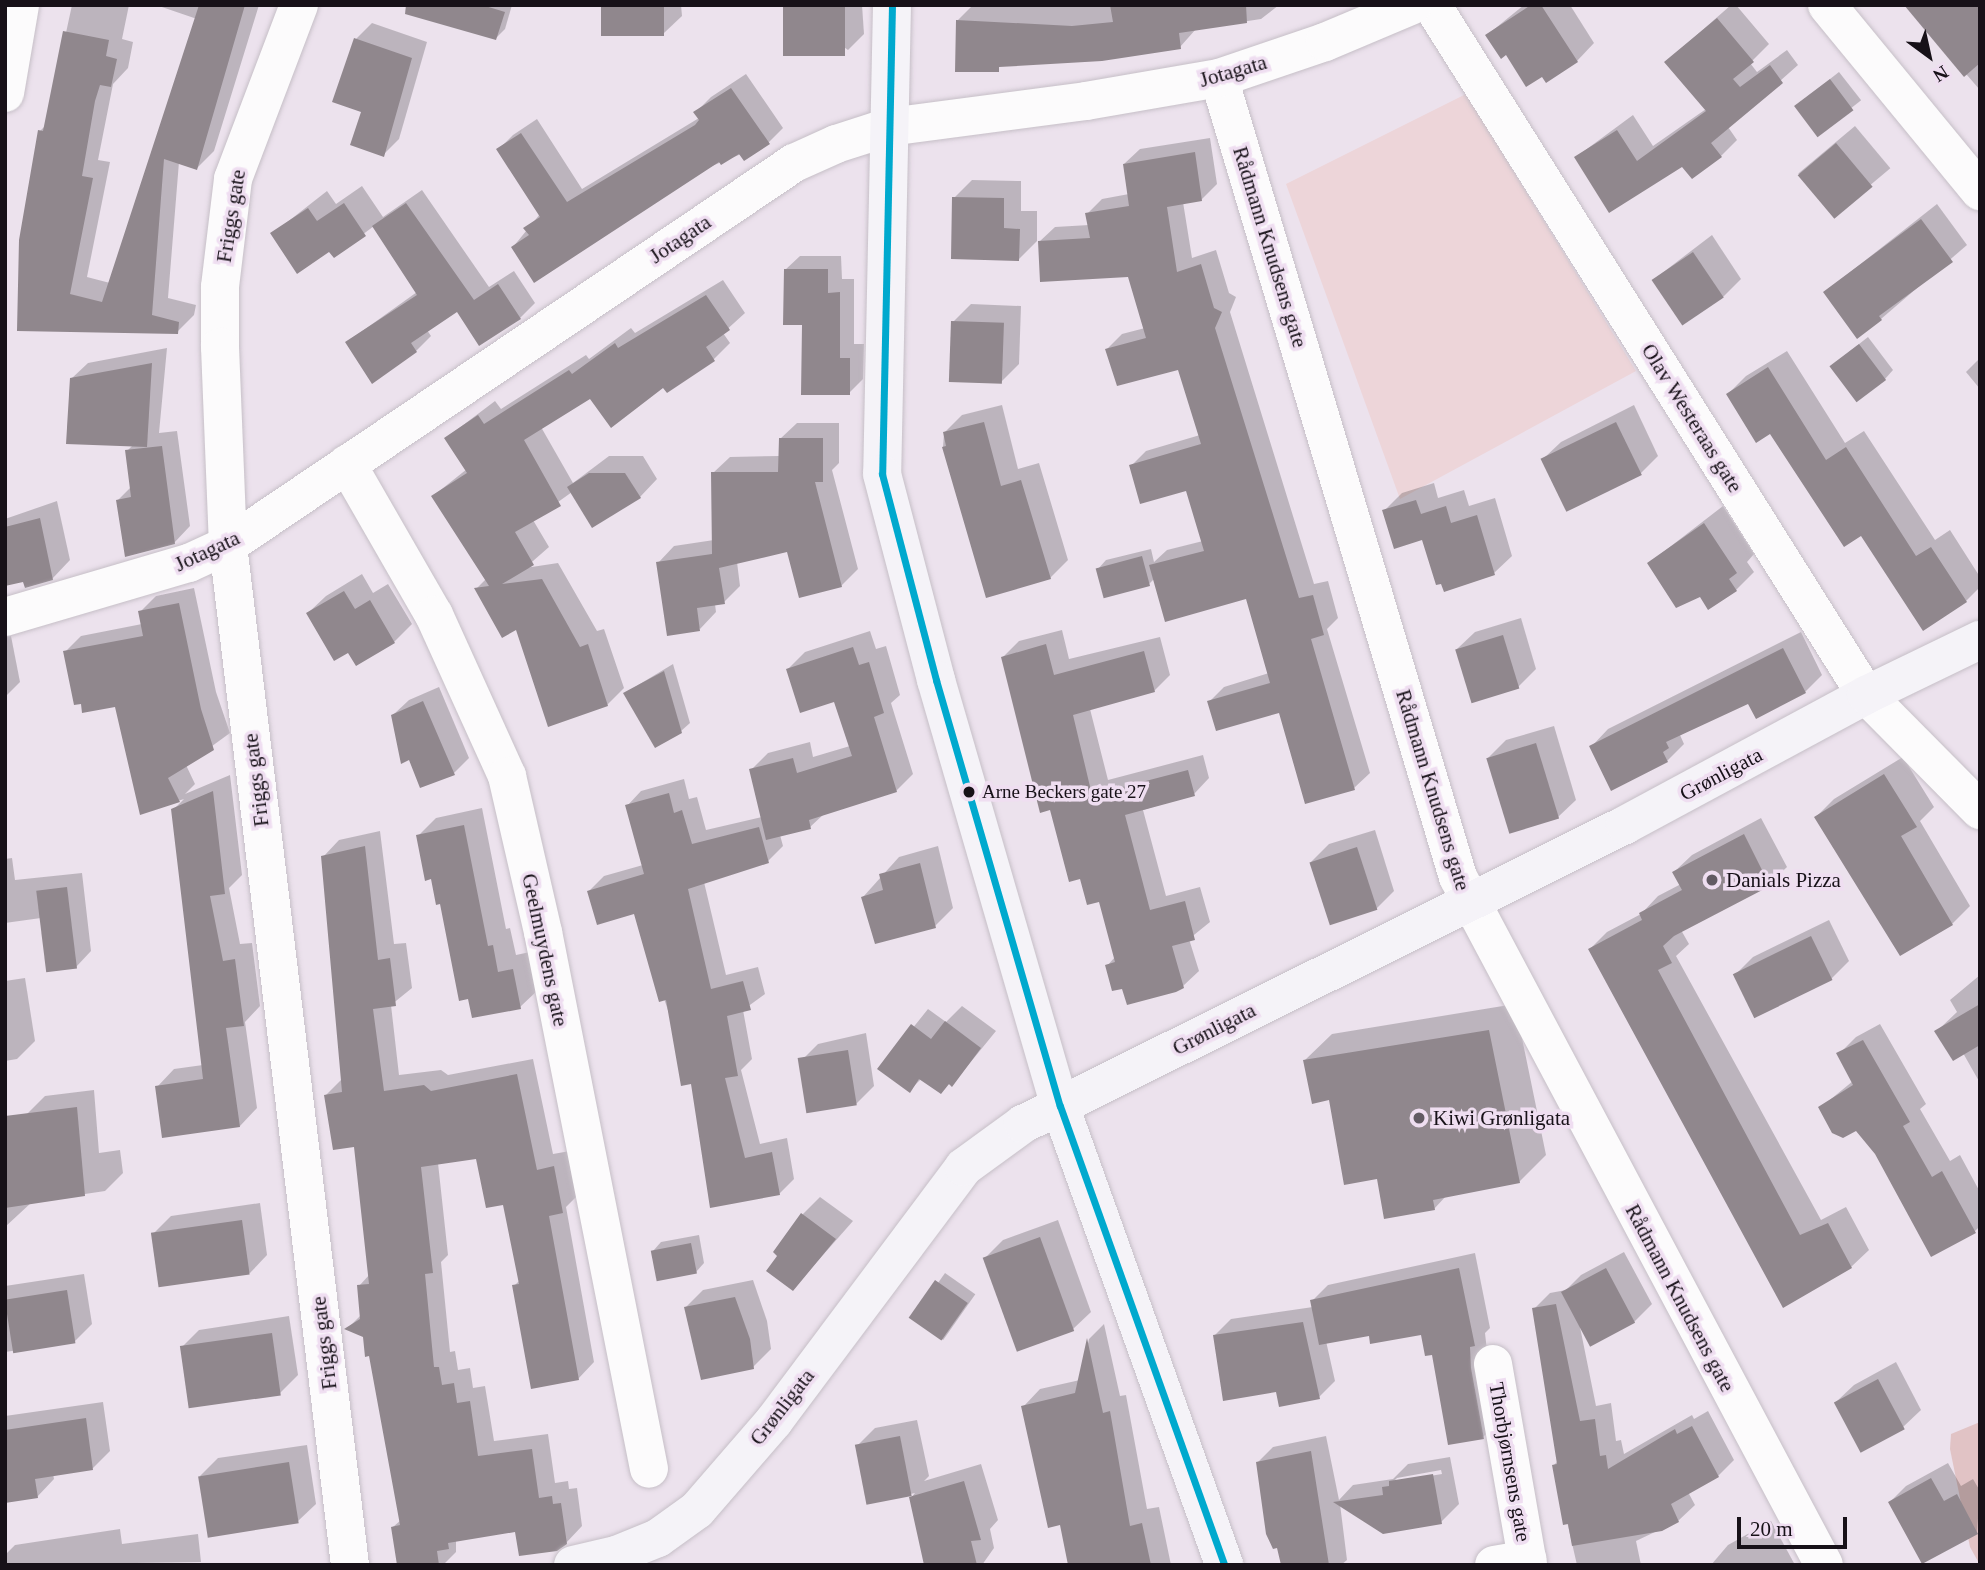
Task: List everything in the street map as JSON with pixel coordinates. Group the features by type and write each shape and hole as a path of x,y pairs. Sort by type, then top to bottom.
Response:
{"main road":[{"path":"892,5 882,474 940,693 1060,1106 1224,1565"},
{"name":"Grønligata","path":"573,1565 616,1555 658,1538 696,1510 774,1421 964,1167 1023,1124 1469,902 1866,695 1980,640"}],"street":[{"path":"5,93 20,5"},
{"name":"Friggs gate","path":"299,5 233,179 220,287 228,545 351,1565"},
{"name":"Jotagata","path":"5,617 189,564 228,545 794,163 889,127 1086,101 1219,78 1325,42 1413,5"},
{"name":"Olav Westeraas gate","path":"1432,5 1866,695 1980,810"},
{"path":"1827,5 1980,191"},
{"name":"Rådmann Knudsens gate","path":"1219,78 1469,902 1824,1565"},
{"name":"Geelmuydens gate","path":"346,464 434,615 507,776 543,932 649,1469"},
{"name":"Thorbjørnsens gate","path":"1493,1364 1516,1563"}],"shaded area":[{"path":"1466,94 1636,371 1400,499 1286,184"},
{"path":"1980,1422 1980,1565 1970,1547 1950,1449 1951,1434"}],"building":[{"path":"199,5 245,5 197,170 164,159 152,315 179,322 178,334 17,331 19,240 38,130 43,131 63,31 109,40 106,56 117,59 111,87 100,85 95,101 82,176 93,178 70,294 102,302"},
{"path":"406,5 482,5 505,12 496,40 405,14"},
{"path":"601,5 664,5 664,36 601,36"},
{"path":"783,5 845,5 845,56 783,56"},
{"path":"1110,5 1246,5 1247,23 1179,33 1181,49 1102,61 999,67 999,72 955,72 956,20 1072,26 1113,22"},
{"path":"1531,5 1541,5 1578,62 1546,83 1542,77 1526,87 1506,55 1501,59 1485,35"},
{"path":"1904,5 1980,5 1980,63 1964,77"},
{"path":"1717,18 1754,62 1733,79 1740,87 1770,65 1783,83 1711,143 1722,157 1692,179 1682,167 1609,213 1574,157 1617,130 1637,161 1706,111 1664,62"},
{"path":"354,38 412,58 384,157 350,145 361,112 332,102"},
{"path":"1830,79 1853,110 1818,137 1794,106"},
{"path":"731,88 770,144 744,161 739,154 721,165 719,162 534,283 511,247 529,235 523,228 540,217 496,149 521,133 567,202 695,125 699,120 693,112"},
{"path":"1836,143 1873,187 1834,219 1798,175"},
{"path":"1195,152 1202,201 1167,207 1177,272 1201,264 1214,308 1222,312 1215,328 1299,598 1313,595 1324,635 1311,639 1355,790 1305,804 1279,713 1216,731 1207,701 1270,683 1246,599 1165,622 1149,565 1204,551 1186,491 1140,504 1129,465 1201,444 1178,370 1117,386 1105,349 1146,338 1128,277 1040,282 1038,241 1090,238 1085,213 1129,206 1123,164"},
{"path":"952,197 1004,198 1004,228 1020,229 1019,261 951,259"},
{"path":"344,203 366,236 334,258 329,252 297,274 270,233 308,208 317,221"},
{"path":"406,203 474,300 498,284 521,319 479,346 457,312 411,343 417,352 372,384 345,342 417,295 372,226"},
{"path":"1921,219 1953,262 1879,316 1882,320 1857,339 1823,292"},
{"path":"1693,252 1724,298 1682,326 1652,280"},
{"path":"784,269 828,269 828,293 840,292 840,358 850,358 850,395 801,395 802,325 783,325"},
{"path":"706,295 730,330 706,347 715,361 667,393 663,388 611,428 590,399 524,440 561,506 515,532 534,565 502,584 542,579 580,647 588,644 608,706 548,727 516,630 502,638 474,588 489,586 431,496 467,473 444,438 478,415 484,424 569,370 572,374 615,343 618,348"},
{"path":"951,321 1004,323 1002,384 949,382"},
{"path":"1859,344 1886,380 1857,402 1829,366"},
{"path":"152,363 147,447 66,444 70,378"},
{"path":"1768,367 1826,460 1846,447 1916,556 1931,547 1967,602 1923,631 1861,536 1844,547 1770,434 1756,443 1726,394"},
{"path":"984,422 1001,486 1021,480 1051,579 986,598 942,447 946,446 943,432"},
{"path":"1616,422 1642,475 1566,512 1541,459"},
{"path":"779,438 823,438 823,482 815,482 842,587 799,598 787,552 719,568 725,604 697,608 700,631 667,636 656,562 712,554 711,472 778,472"},
{"path":"162,446 175,544 125,557 116,500 131,497 125,450"},
{"path":"589,473 625,473 641,498 592,528 567,487"},
{"path":"1416,500 1421,514 1446,506 1451,523 1477,515 1495,575 1444,592 1441,584 1436,585 1422,540 1394,549 1382,510"},
{"path":"40,518 53,580 25,588 23,582 5,586 5,527"},
{"path":"1704,523 1737,573 1729,579 1737,591 1708,610 1700,597 1676,608 1647,563"},
{"path":"1142,556 1150,586 1104,598 1096,568"},
{"path":"344,591 355,609 370,600 395,643 356,666 348,653 334,661 306,613"},
{"path":"179,603 201,709 214,750 168,778 180,802 140,815 115,707 82,713 81,704 74,705 63,651 143,636 138,611"},
{"path":"1503,635 1519,689 1472,703 1455,650"},
{"path":"1046,644 1054,675 1144,651 1155,692 1073,715 1092,795 1188,770 1195,796 1125,815 1150,910 1185,901 1195,940 1172,946 1184,988 1176,992 1127,1005 1122,989 1112,991 1105,965 1115,962 1099,902 1087,905 1080,879 1069,882 1050,810 1040,813 1001,657"},
{"path":"853,647 859,665 869,662 884,713 874,717 897,792 809,820 811,829 766,840 749,769 793,758 797,773 852,756 834,702 800,713 786,669"},
{"path":"1783,648 1806,693 1756,719 1748,704 1666,742 1669,748 1663,752 1668,762 1611,791 1589,746"},
{"path":"664,671 682,733 655,748 623,693"},
{"path":"423,701 455,775 420,788 409,760 401,764 391,715"},
{"path":"1536,743 1559,819 1509,834 1486,758"},
{"path":"1884,774 1917,827 1901,836 1953,925 1900,956 1814,817"},
{"path":"213,791 225,894 210,896 223,961 235,959 244,1026 226,1028 240,1127 162,1138 155,1086 203,1079 171,809"},
{"path":"669,793 674,813 682,810 692,844 759,827 769,863 688,889 711,989 743,981 751,1010 727,1016 738,1076 725,1078 745,1158 772,1152 780,1195 710,1208 691,1084 681,1086 666,1000 659,1002 634,914 597,925 587,891 644,874 625,805"},
{"path":"464,825 488,946 493,945 498,972 513,969 521,1009 472,1018 468,999 459,1001 440,904 436,905 431,879 425,881 416,835"},
{"path":"1744,834 1770,886 1674,936 1663,946 1672,963 1658,970 1800,1235 1828,1223 1852,1268 1783,1308 1588,949 1642,920 1639,913 1682,890 1672,872"},
{"path":"365,846 378,960 390,958 396,1006 373,1009 384,1091 424,1085 431,1091 517,1074 537,1170 554,1166 563,1213 549,1216 579,1380 531,1389 512,1285 519,1284 503,1205 486,1208 476,1159 421,1167 433,1273 425,1274 434,1367 439,1367 442,1385 454,1383 457,1403 470,1401 478,1456 532,1449 539,1498 552,1496 553,1504 561,1503 567,1544 557,1551 519,1556 515,1532 448,1543 449,1549 437,1551 439,1565 397,1565 391,1527 400,1525 369,1356 365,1357 363,1337 344,1329 360,1319 357,1285 369,1284 354,1147 333,1150 324,1095 342,1092 321,856"},
{"path":"1357,847 1377,910 1330,925 1309,862"},
{"path":"920,863 936,928 875,944 861,897 883,890 879,874"},
{"path":"67,887 77,968 46,972 36,891"},
{"path":"1811,936 1832,980 1754,1018 1733,974"},
{"path":"1980,1004 1980,1045 1953,1061 1934,1031"},
{"path":"945,1021 981,1048 952,1087 949,1084 941,1094 919,1079 910,1093 877,1069 911,1024 931,1039"},
{"path":"1489,1030 1520,1183 1433,1200 1435,1210 1384,1219 1377,1179 1344,1185 1329,1100 1312,1104 1303,1060"},
{"path":"1863,1040 1910,1122 1903,1126 1932,1177 1942,1171 1976,1233 1931,1257 1875,1154 1856,1131 1843,1138 1832,1133 1818,1107 1853,1085 1836,1053"},
{"path":"848,1050 857,1105 806,1113 798,1058"},
{"path":"77,1107 85,1196 5,1208 5,1116"},
{"path":"801,1213 836,1239 793,1291 766,1271 777,1256 773,1252"},
{"path":"242,1220 250,1274 159,1287 151,1233"},
{"path":"1040,1237 1074,1331 1017,1352 983,1258"},
{"path":"691,1243 697,1273 657,1281 651,1251"},
{"path":"1459,1268 1475,1346 1470,1347 1471,1368 1484,1439 1448,1445 1432,1355 1425,1356 1421,1335 1370,1344 1369,1336 1319,1345 1310,1300"},
{"path":"1606,1268 1635,1323 1590,1347 1561,1292"},
{"path":"935,1280 968,1303 941,1341 909,1318"},
{"path":"67,1290 75,1343 13,1353 5,1300"},
{"path":"735,1297 750,1339 754,1369 701,1380 684,1307"},
{"path":"1556,1304 1580,1421 1595,1419 1600,1456 1606,1455 1608,1469 1675,1429 1677,1434 1692,1426 1719,1477 1671,1504 1679,1522 1662,1531 1572,1546 1568,1524 1563,1525 1552,1465 1557,1464 1532,1308"},
{"path":"1303,1322 1320,1399 1279,1407 1276,1392 1223,1401 1213,1335"},
{"path":"272,1333 281,1395 189,1408 180,1346"},
{"path":"1087,1338 1103,1413 1110,1411 1130,1526 1142,1523 1151,1565 1068,1565 1060,1525 1048,1528 1021,1406 1075,1393"},
{"path":"1878,1379 1905,1429 1861,1453 1834,1402"},
{"path":"86,1418 93,1470 35,1479 38,1498 5,1503 5,1430"},
{"path":"900,1436 912,1496 866,1505 855,1445"},
{"path":"1311,1451 1329,1565 1281,1565 1277,1548 1273,1549 1266,1534 1256,1462"},
{"path":"289,1462 299,1523 208,1538 198,1476"},
{"path":"1433,1474 1442,1524 1383,1534 1333,1502 1383,1495 1382,1487 1389,1486 1389,1481"},
{"path":"1931,1478 1944,1501 1957,1494 1978,1534 1922,1564 1888,1502"},
{"path":"964,1481 981,1540 971,1541 977,1565 924,1565 909,1497"}],"transit line":[{"path":"892,5 882,474 936,680 1060,1106 1224,1565"}],"place":[{"name":"Arne Beckers gate 27","path":"969,792"},
{"name":"Danials Pizza","path":"1712,880"},
{"name":"Kiwi Grønligata","path":"1419,1118"}]}
